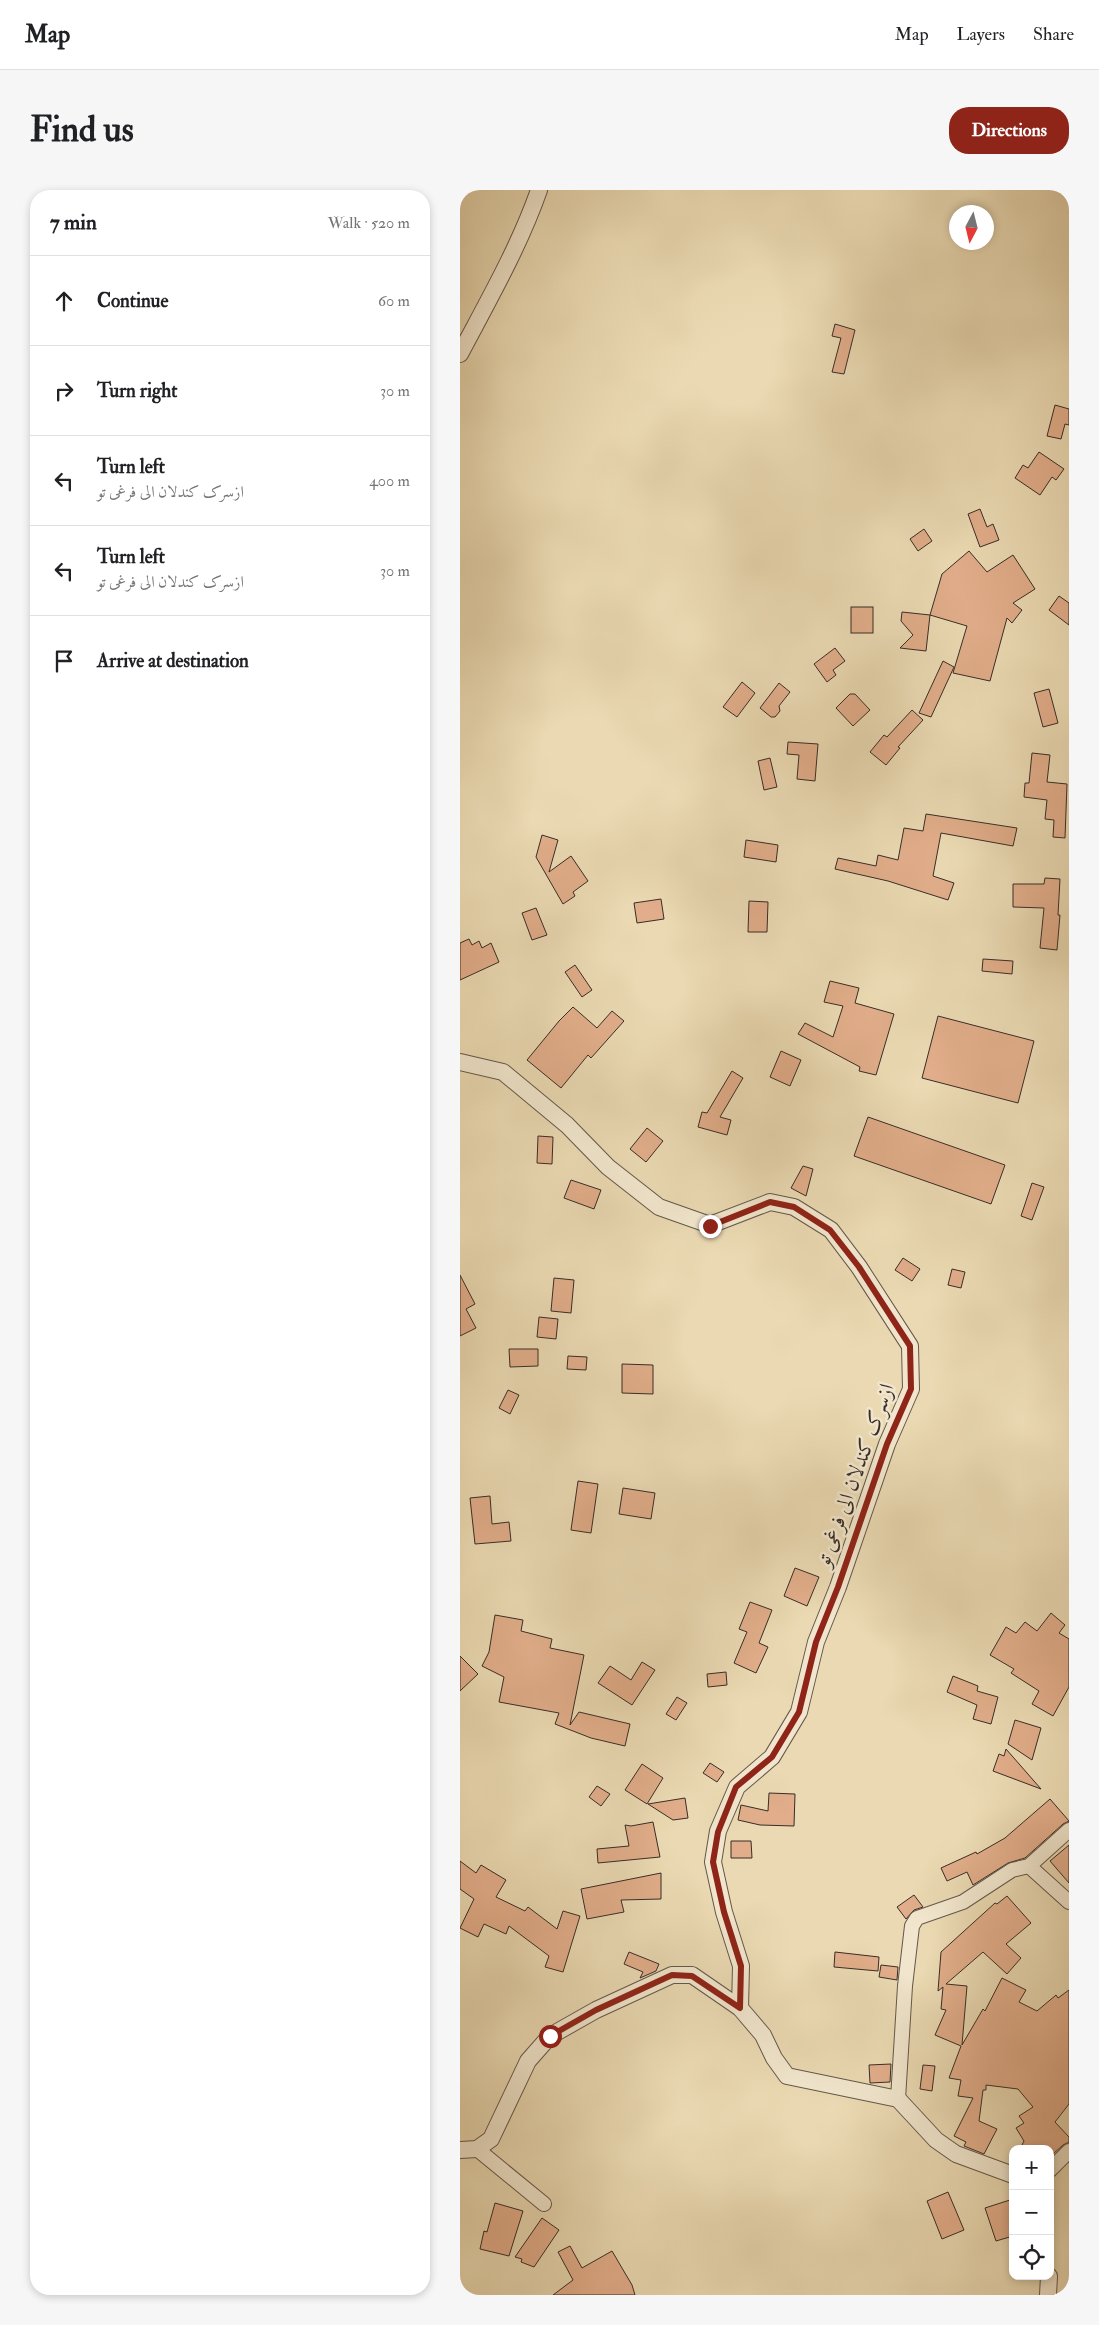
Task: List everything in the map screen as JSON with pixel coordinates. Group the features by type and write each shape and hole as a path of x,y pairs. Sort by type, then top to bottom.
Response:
{"street":[{"path":"460,354 528,218 539,190"},
{"name":"ازسرک کندلان الی فرغی تو","path":"460,1062 503,1072 566,1126 608,1167 659,1207 710,1226 770,1202 794,1207 830,1230 859,1267 910,1346 911,1389 887,1444 838,1587 816,1642 799,1712 772,1757 736,1787 718,1832 713,1862 724,1912 741,1966 740,2008"},
{"path":"898,2099 905,1986 912,1926 917,1918 963,1902 1012,1870 1029,1866 1069,1830"},
{"path":"1029,1866 1069,1902"},
{"path":"460,2150 477,2149 491,2139 528,2060 550,2036 596,2010 672,1975 692,1976 740,2008 763,2035 774,2058 787,2076 898,2099 936,2140 956,2154 1009,2174"},
{"path":"477,2149 544,2204"},
{"path":"1054,2166 1069,2151"},
{"path":"1048,2295 1049,2280"}],"building":[{"path":"835,324 855,330 844,374 832,372 841,338 832,336"},
{"path":"1055,405 1069,409 1069,425 1065,424 1061,439 1047,436"},
{"path":"1039,452 1064,469 1056,480 1052,477 1040,495 1015,478 1023,465 1028,468"},
{"path":"980,509 987,527 993,524 999,540 980,547 968,514"},
{"path":"924,529 932,541 918,551 910,539"},
{"path":"969,551 987,572 1013,555 1035,589 1013,603 1022,610 1012,623 1007,618 990,681 953,673 967,626 930,615 942,574"},
{"path":"1059,596 1069,603 1069,625 1049,610"},
{"path":"851,607 873,607 873,633 851,633"},
{"path":"902,612 930,615 926,651 900,648 913,635 901,621"},
{"path":"835,648 845,661 833,670 836,675 827,682 814,664"},
{"path":"943,661 954,667 931,717 919,713"},
{"path":"742,682 755,693 737,717 723,707"},
{"path":"779,683 790,692 779,706 780,711 775,717 771,717 760,708"},
{"path":"1049,689 1058,723 1043,727 1034,693"},
{"path":"850,694 855,694 870,710 853,726 836,708"},
{"path":"912,710 923,720 898,747 900,748 886,765 870,752 884,735 887,737"},
{"path":"788,742 818,744 815,781 797,779 799,755 787,754"},
{"path":"1032,753 1050,755 1047,782 1067,784 1065,838 1053,837 1054,820 1045,819 1047,800 1024,797 1025,783 1029,783"},
{"path":"770,758 777,787 764,790 758,761"},
{"path":"926,814 1017,828 1013,846 941,833 933,876 954,883 948,900 888,881 835,869 838,858 876,866 878,855 898,860 904,828 923,831"},
{"path":"542,835 558,840 549,872 571,856 588,881 573,892 575,896 563,904 536,857"},
{"path":"746,840 778,845 776,862 744,857"},
{"path":"1045,878 1060,879 1058,915 1060,915 1057,950 1040,948 1044,908 1013,907 1013,884 1044,884"},
{"path":"661,899 664,919 637,923 634,903"},
{"path":"749,901 768,902 767,932 748,932"},
{"path":"536,908 547,935 532,940 522,913"},
{"path":"469,939 472,945 479,941 482,948 491,943 499,962 460,980 460,943"},
{"path":"983,959 1013,961 1012,974 982,971"},
{"path":"575,965 592,990 582,997 565,972"},
{"path":"830,981 859,988 855,1003 894,1014 876,1075 859,1071 860,1067 798,1034 805,1023 833,1037 843,1006 824,1002"},
{"path":"573,1007 597,1028 612,1011 624,1021 591,1058 588,1055 561,1088 527,1060"},
{"path":"938,1016 1034,1041 1018,1103 922,1078"},
{"path":"781,1051 801,1060 790,1086 770,1077"},
{"path":"732,1071 743,1078 720,1117 731,1120 727,1135 698,1127 702,1112 707,1113"},
{"path":"868,1117 1005,1165 991,1204 854,1156"},
{"path":"647,1128 663,1141 646,1162 630,1149"},
{"path":"538,1136 553,1137 552,1164 537,1163"},
{"path":"803,1166 813,1169 806,1196 791,1188"},
{"path":"571,1180 601,1190 594,1209 564,1198"},
{"path":"1032,1183 1044,1187 1032,1220 1021,1216"},
{"path":"903,1258 920,1269 912,1281 895,1270"},
{"path":"952,1269 965,1272 961,1288 948,1285"},
{"path":"460,1275 475,1304 466,1309 476,1328 460,1336"},
{"path":"554,1278 574,1280 571,1313 551,1311"},
{"path":"539,1317 558,1319 556,1339 537,1337"},
{"path":"509,1349 538,1349 538,1366 510,1367"},
{"path":"568,1356 587,1357 586,1370 567,1369"},
{"path":"622,1364 653,1365 653,1394 622,1393"},
{"path":"508,1390 519,1395 510,1414 499,1408"},
{"path":"578,1481 598,1484 591,1533 571,1530"},
{"path":"623,1488 655,1493 651,1519 619,1514"},
{"path":"490,1496 492,1524 509,1522 511,1541 475,1544 470,1498"},
{"path":"795,1568 819,1577 807,1606 784,1596"},
{"path":"750,1602 772,1610 759,1643 768,1647 756,1673 734,1663 747,1632 739,1629"},
{"path":"1051,1613 1065,1625 1059,1633 1069,1639 1069,1687 1053,1716 1032,1704 1039,1691 1011,1673 1014,1669 990,1655 1006,1627 1016,1633 1025,1622 1037,1631"},
{"path":"495,1615 523,1620 521,1631 552,1639 550,1648 584,1655 570,1725 579,1712 630,1724 625,1746 591,1738 555,1724 559,1713 499,1702 504,1677 482,1666 489,1652"},
{"path":"460,1656 478,1674 460,1691"},
{"path":"642,1662 655,1670 632,1705 598,1683 610,1666 631,1680"},
{"path":"726,1672 727,1685 708,1687 707,1674"},
{"path":"953,1676 978,1686 977,1691 998,1697 991,1724 973,1719 977,1705 947,1692"},
{"path":"677,1697 687,1703 676,1720 666,1714"},
{"path":"1015,1720 1041,1728 1032,1760 1008,1744"},
{"path":"1006,1749 1041,1789 993,1771 999,1754 1004,1756"},
{"path":"710,1763 724,1772 717,1782 703,1773"},
{"path":"642,1764 663,1778 647,1804 625,1790"},
{"path":"597,1786 610,1794 601,1806 589,1797"},
{"path":"769,1793 795,1794 794,1826 760,1825 738,1820 741,1805 768,1811"},
{"path":"685,1798 688,1818 673,1820 648,1804"},
{"path":"1050,1799 1069,1821 1063,1824 1025,1858 1008,1863 973,1885 967,1872 947,1881 941,1868 976,1852 977,1854 1005,1838"},
{"path":"653,1822 660,1857 598,1863 597,1849 629,1846 625,1825 631,1826"},
{"path":"731,1841 751,1841 752,1858 731,1858"},
{"path":"1069,1845 1069,1883 1050,1861"},
{"path":"460,1861 476,1873 481,1865 506,1880 496,1897 525,1911 528,1907 557,1929 563,1911 580,1916 563,1972 545,1967 549,1956 509,1926 506,1934 484,1924 478,1937 460,1928 474,1899 460,1889"},
{"path":"661,1873 661,1899 621,1900 624,1912 587,1919 581,1889"},
{"path":"914,1895 923,1907 914,1910 906,1919 897,1907"},
{"path":"1007,1896 1031,1923 1006,1944 1021,1958 1007,1974 983,1952 946,1984 967,1986 962,2045 983,2009 985,2011 1002,1978 1026,1990 1019,2002 1037,2011 1056,1995 1058,1998 1069,1990 1069,2104 1055,2122 1069,2137 1069,2142 1054,2153 1054,2145 1022,2145 1024,2141 1016,2128 1024,2123 1019,2116 1033,2107 1018,2089 986,2085 986,2090 983,2090 979,2121 997,2129 984,2154 964,2146 966,2142 954,2136 973,2098 958,2096 961,2080 949,2078 961,2046 935,2035 946,2010 941,2009 943,1987 938,1991 941,1952 995,1903 997,1904"},
{"path":"629,1952 659,1964 656,1971 640,1978 643,1972 624,1964"},
{"path":"835,1952 879,1957 878,1971 834,1967"},
{"path":"881,1965 898,1967 897,1980 879,1977"},
{"path":"891,2064 890,2082 870,2083 869,2065"},
{"path":"923,2065 935,2066 932,2091 920,2089"},
{"path":"948,2192 964,2230 942,2239 927,2201"},
{"path":"1009,2200 1009,2237 996,2241 985,2208"},
{"path":"495,2203 523,2211 509,2256 480,2249 484,2231 487,2232"},
{"path":"542,2218 559,2230 534,2267 521,2262 522,2259 515,2257"},
{"path":"570,2246 582,2268 612,2251 632,2285 635,2295 553,2295 573,2280 558,2252"}],"route":[{"path":"550,2036 596,2010 672,1975 692,1976 740,2008 741,1966 724,1912 713,1862 718,1832 736,1787 772,1757 799,1712 816,1642 838,1587 887,1444 911,1389 910,1346 859,1267 830,1230 794,1207 770,1202 710,1226"}]}
